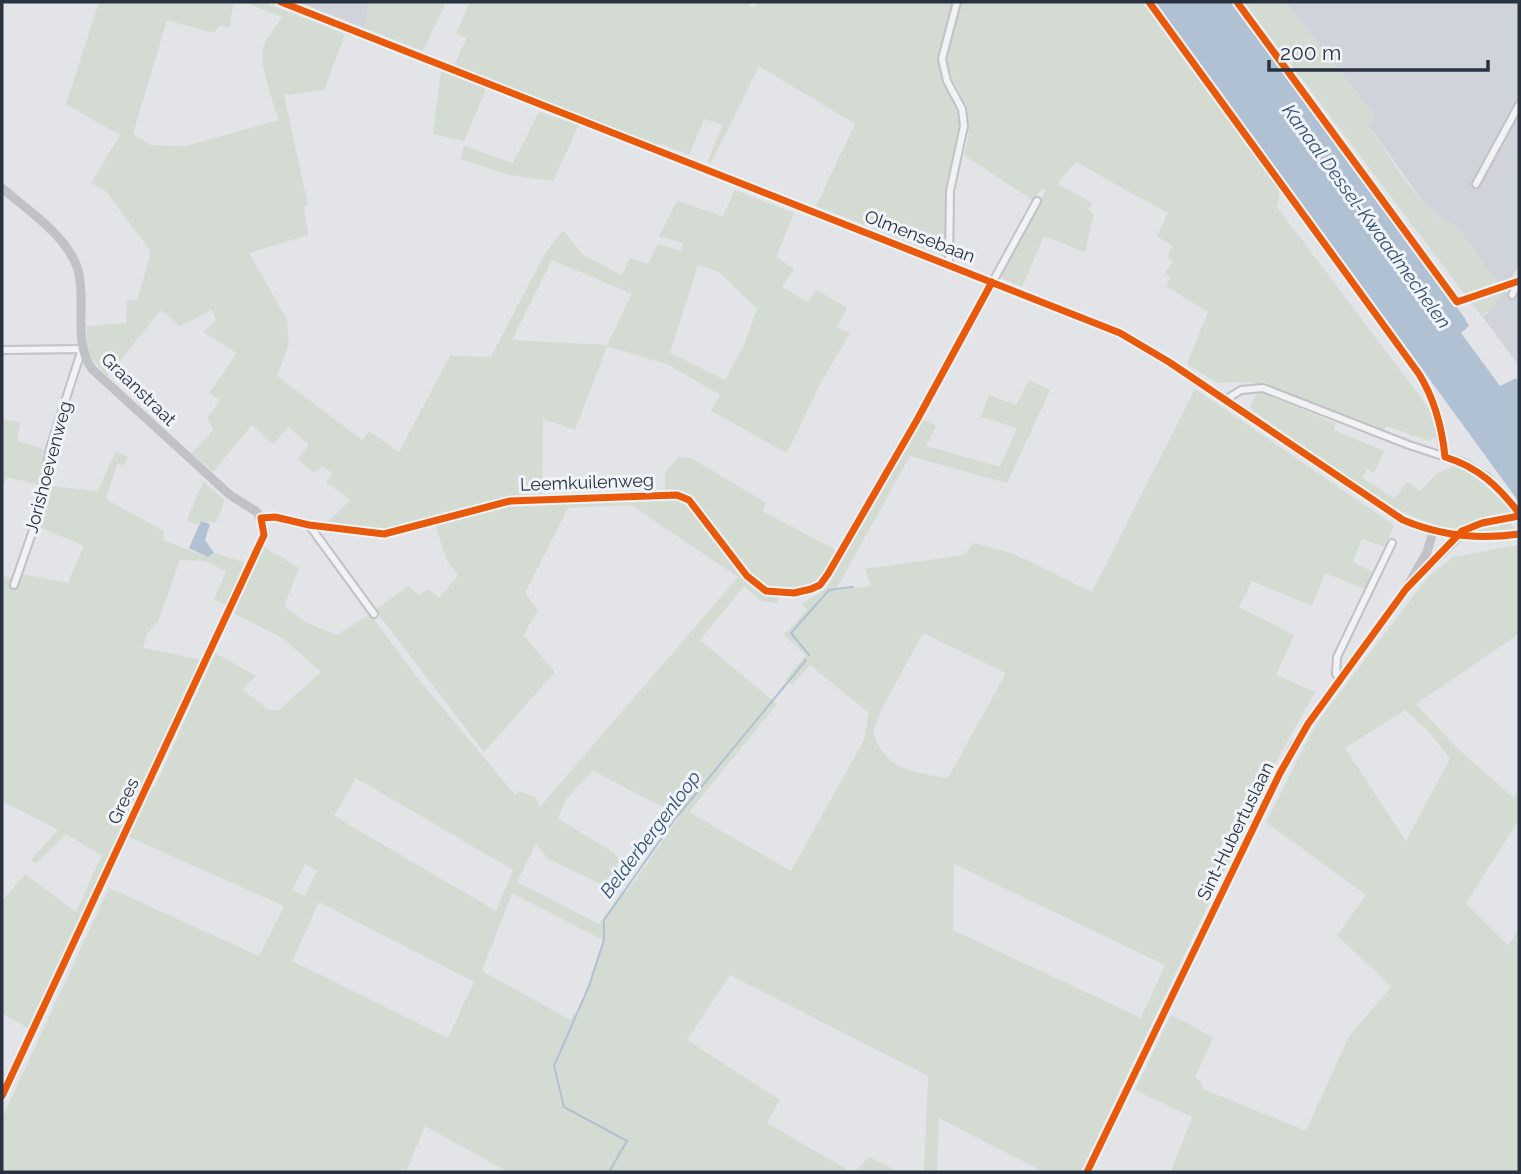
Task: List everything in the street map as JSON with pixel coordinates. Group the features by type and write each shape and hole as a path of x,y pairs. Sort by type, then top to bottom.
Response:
{"street":[{"name":"Olmensebaan","path":"281,2 1120,333 1389,513 1433,532 1460,536 1519,534"},
{"path":"949,265 950,191 964,126 962,109 942,68 942,59 957,2"},
{"path":"1476,184 1519,105"},
{"name":"Graanstraat","path":"2,188 52,233 75,263 80,282 82,349 92,369 230,495 261,518"},
{"name":"Leemkuilenweg","path":"261,518 275,517 309,525 384,534 509,502 677,495 689,500 754,583 776,593 811,589 820,585 834,564 1037,201"},
{"path":"1512,295 1519,281"},
{"path":"2,350 82,349"},
{"name":"Jorishoevenweg","path":"14,585 41,507 50,448 82,349"},
{"path":"1225,401 1241,390 1263,388 1464,463 1487,477 1519,513"},
{"path":"1436,409 1445,457"},
{"name":"Grees","path":"2,1096 264,535 261,518"},
{"path":"309,525 374,614"},
{"name":"Sint-Hubertuslaan","path":"1087,1172 1290,755 1340,678 1406,589 1427,552 1433,532"},
{"name":"Sint-Hubertuslaan","path":"1406,589 1460,536"},
{"name":"Sint-Hubertuslaan","path":"1340,678 1336,674 1337,657 1392,543"}],"shaded area":[{"path":"99,2 234,2 229,28 220,25 213,33 167,20 133,134 151,145 186,146 279,120 266,80 263,48 282,17 244,2 263,2 345,34 324,90 284,95 308,205 304,207 308,235 249,253 287,320 289,345 277,376 362,440 369,431 399,452 450,356 491,357 544,255 563,230 583,255 622,275 630,258 648,264 658,244 681,251 683,243 659,236 677,201 723,216 735,190 794,213 776,257 794,269 782,287 808,302 816,290 847,308 837,327 850,333 820,384 787,453 711,411 720,395 669,365 607,346 575,430 543,419 542,495 478,504 427,520 383,529 325,524 351,500 326,482 333,474 322,466 314,473 298,459 309,445 289,427 273,444 252,425 213,472 192,453 213,430 207,418 220,400 209,393 237,353 203,332 216,320 212,310 180,326 161,310 107,377 87,352 87,326 126,323 127,301 137,300 151,252 105,190 91,183 120,135 66,104","holes":["552,260 632,294 607,345 512,340","698,265 719,272 757,309 744,345 725,380 670,353"]},
{"path":"298,2 369,2 370,5 364,28"},
{"path":"369,2 446,2 423,51 364,28"},
{"path":"470,2 748,2 753,8 758,2 1142,2 1280,190 1277,207 1431,411 1438,435 1428,441 1387,426 1383,431 1268,386 1248,382 1217,383 1187,364 1208,312 1166,286 1171,278 1165,272 1173,262 1167,256 1173,246 1157,236 1168,213 1076,162 1059,181 1059,185 1092,203 1088,209 1094,214 1085,252 1044,236 1022,287 999,277 1046,190 1042,188 1034,201 964,155 969,132 968,122 959,92 948,72 945,73 962,125 951,179 948,258 816,206 855,124 759,66 711,163 707,162 723,125 704,119 689,155 660,143 659,148 453,67 467,38 456,34"},
{"path":"1244,2 1285,2 1376,116 1369,126 1407,183 1431,210 1456,225 1505,292 1494,307 1481,316"},
{"path":"1285,2 1519,2 1519,264 1505,292 1519,298 1519,366 1482,316 1488,313 1474,252 1456,225 1448,223 1426,206 1369,126 1375,116"},
{"path":"441,71 486,89 464,141 433,134"},
{"path":"539,112 579,125 553,181 509,175 461,159 464,146 513,163"},
{"path":"1029,380 1050,390 1007,483 910,456 835,591 871,586 865,569 964,555 974,543 1014,554 1092,592 1195,389 1394,525 1385,547 1362,539 1353,562 1373,572 1365,589 1325,573 1312,606 1252,581 1239,607 1294,635 1276,675 1315,692 1275,764 1081,1172 1044,1172 939,1118 937,1172 924,1172 928,1076 730,975 687,1040 780,1100 767,1123 851,1172 508,1172 425,1126 406,1172 2,1172 2,1118 109,888 259,956 284,906 120,833 29,1029 2,1013 2,901 25,874 76,912 102,855 66,834 36,864 31,860 58,830 2,801 2,575 14,579 11,589 16,590 23,574 68,583 84,546 39,527 50,486 98,491 116,451 128,457 125,465 117,464 106,499 164,531 163,540 208,557 214,553 244,562 227,605 214,600 226,571 205,561 180,560 158,622 147,634 143,648 202,660 145,783 155,787 215,653 256,676 243,690 269,710 279,710 321,672 284,639 233,613 264,547 299,568 284,606 307,623 337,635 370,614 416,676 515,795 518,791 536,797 539,808 738,577 631,505 568,508 525,593 538,611 523,635 555,672 484,752 375,610 408,586 419,595 428,589 439,598 458,575 447,561 435,524 509,507 665,498 665,472 679,457 691,458 766,503 762,511 838,551 827,570 816,580 780,588 778,603 761,601 744,586 700,640 777,704 689,812 791,871 864,740 869,713 810,665 792,685 785,680 806,655 784,635 807,610 801,604 826,589 922,419 936,426 926,446 1000,467 1017,428 981,417 989,395 1016,405","holes":["923,633 1006,673 948,778 912,771 885,755 873,732 881,710","593,771 680,816 627,892 623,891 599,924 517,882 536,844 548,859 610,888 620,868 616,865 620,860 613,852 558,819 566,799","356,778 513,870 496,911 334,816","305,864 317,871 305,896 292,890","954,864 1165,965 1141,1018 953,930","512,893 603,940 578,1016 574,1013 570,1020 482,971","319,902 474,982 448,1038 292,961"]},
{"path":"1257,393 1263,393 1335,423 1334,430 1384,451 1374,473 1367,469 1362,478 1394,498 1408,482 1420,491 1436,474 1454,466 1471,474 1513,514 1508,518 1515,530 1480,533 1445,527 1410,515 1376,498 1254,411 1250,406"},
{"path":"2,419 20,422 17,441 46,450 41,486 8,477 2,485"},
{"path":"203,482 225,500 216,523 201,521 197,525 187,520"},
{"path":"1519,545 1519,634 1416,704 1456,747 1514,798 1519,787 1519,820 1466,903 1508,945 1519,930 1519,1172 1171,1172 1192,1117 1135,1090 1171,1015 1213,1037 1195,1078 1201,1081 1203,1089 1306,1131 1348,1038 1391,987 1337,935 1366,895 1266,822 1316,724 1427,578 1453,557","holes":["1405,710 1430,733 1450,759 1406,841 1345,748"]},
{"path":"869,1157 899,1172 855,1172"}],"water":[{"name":"Kanaal Dessel-Kwaadmechelen","path":"1155,2 1233,2 1464,317 1469,326 1461,333 1500,386 1516,378 1519,385 1519,502"},
{"path":"201,521 210,524 205,540 214,553 208,557 189,548"}],"waterway":[{"name":"Belderbergenloop","path":"809,655 791,633 829,590 853,587"},
{"name":"Belderbergenloop","path":"609,1172 627,1141 564,1107 554,1066 589,986 604,940 604,920 675,819 806,660"}],"cycle path":[{"path":"281,2 1120,333 1169,362 1403,520 1431,530 1460,535 1489,537 1519,534"},
{"path":"1149,2 1419,374 1437,414 1445,457 1477,472 1503,494 1519,513"},
{"path":"1237,2 1457,302 1519,281"},
{"path":"2,1096 264,535 261,518 275,517 309,525 384,534 510,501 677,495 689,500 747,576 766,591 794,593 811,589 820,585 828,574 917,420 992,282"},
{"path":"1087,1172 1280,773 1308,724 1406,589 1462,531 1482,523 1519,516"}]}
